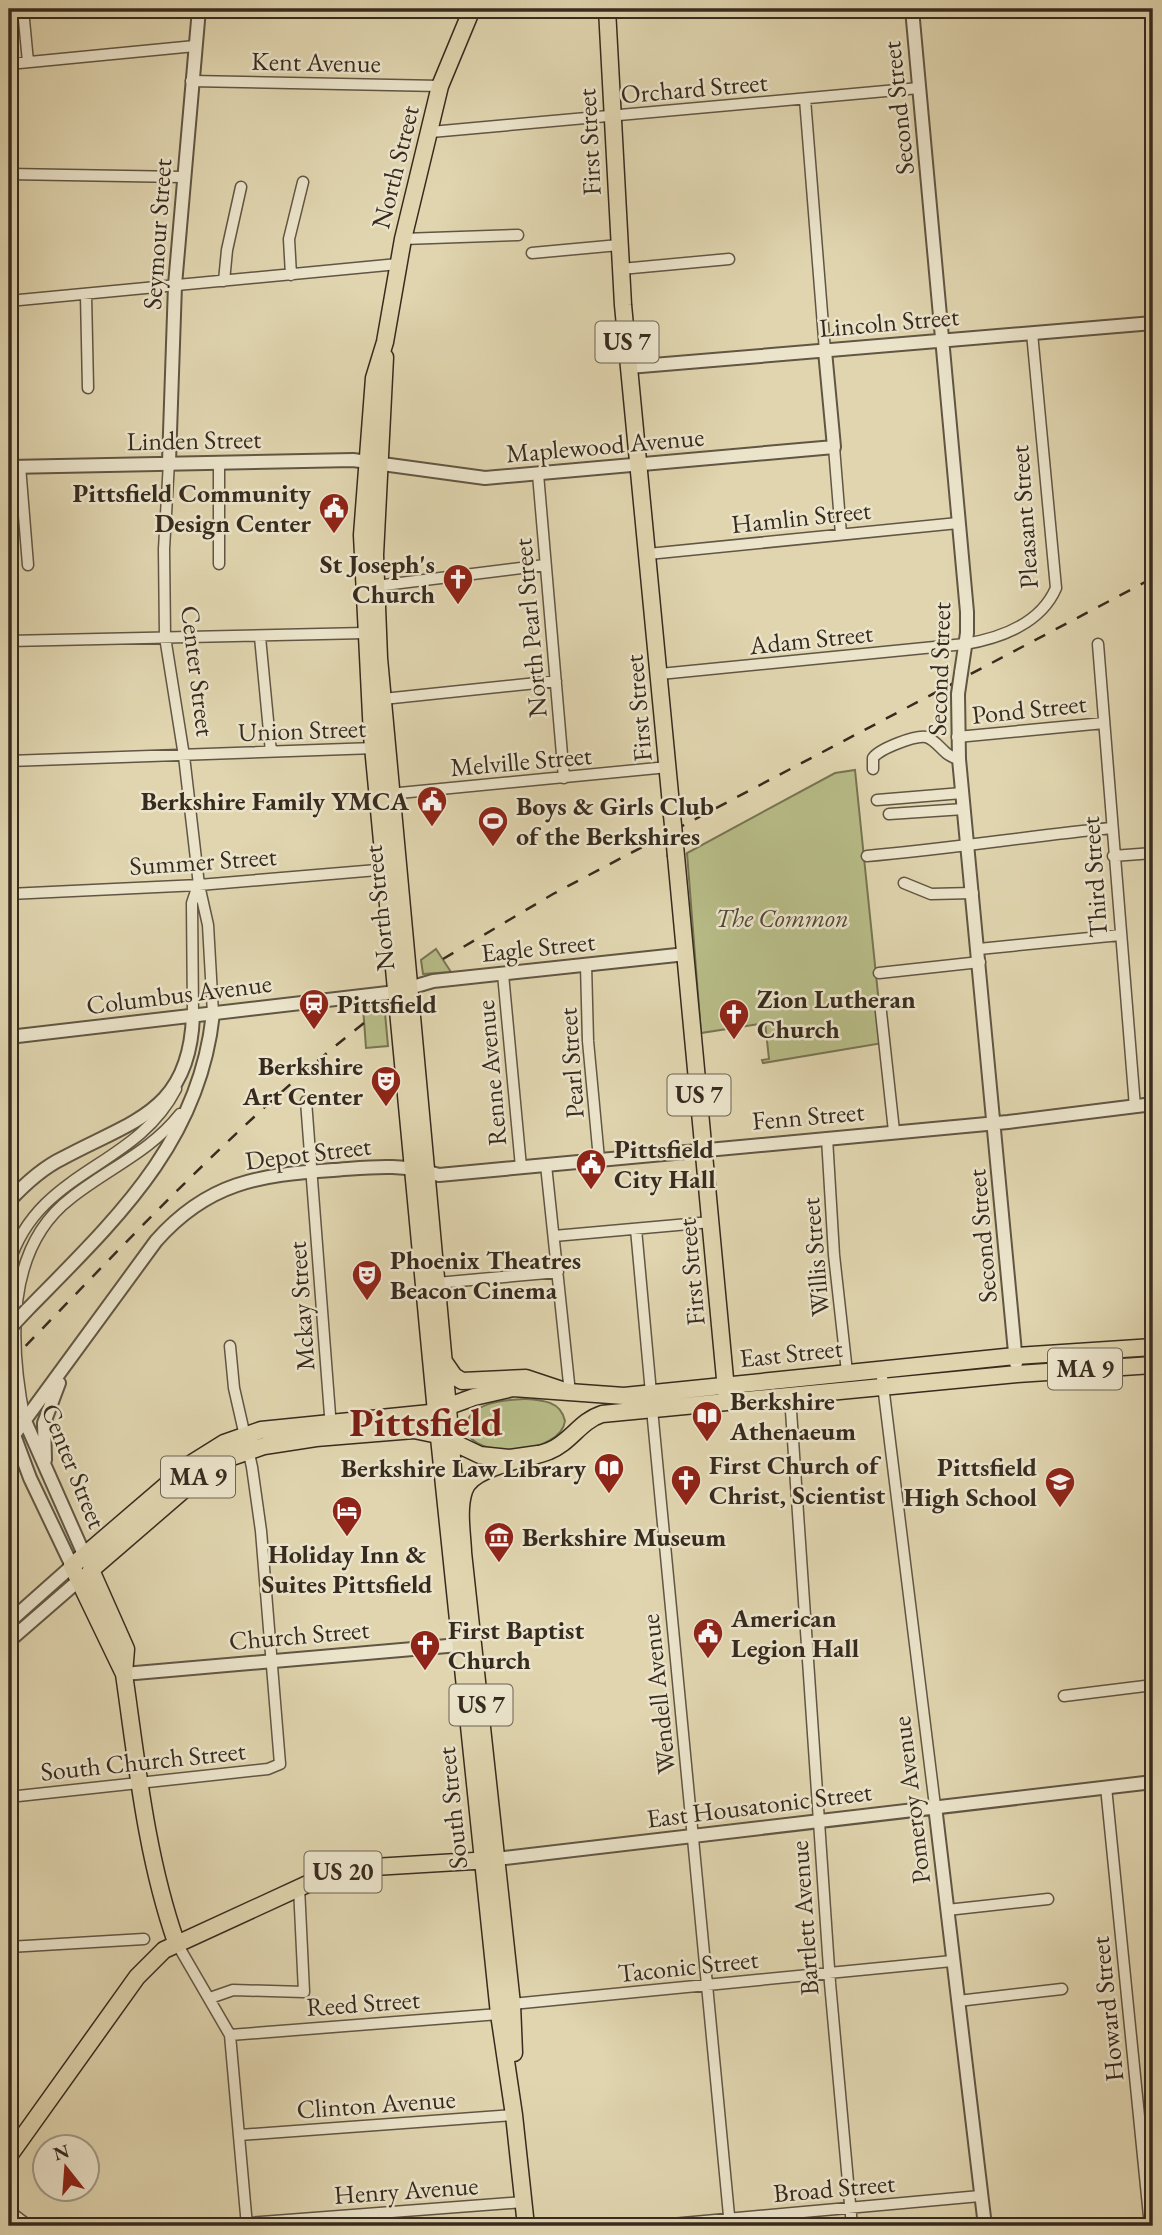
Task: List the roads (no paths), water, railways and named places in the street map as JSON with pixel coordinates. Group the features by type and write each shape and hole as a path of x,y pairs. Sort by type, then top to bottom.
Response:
{"main road":[{"name":"North Street","path":"380,748 383,699 376,586 374,378 385,342 402,239 440,86 472,9"},
{"name":"First Street","path":"607,9 611,116 629,367 727,1402"},
{"name":"North Street","path":"373,462 362,535 365,634 386,794 419,1169 447,1412"},
{"name":"North Street","path":"419,1169 437,1283 445,1363 447,1412 444,1438 463,1551"},
{"name":"East Street","path":"538,1454 560,1446 594,1417 726,1385 1015,1356 1153,1347"},
{"name":"East Street","path":"445,1363 454,1376 462,1381 526,1378 547,1382 570,1393 652,1401 727,1402 1017,1374 1153,1365"},
{"path":"790,1396 798,1386 828,1382 841,1373"},
{"name":"US 7","path":"447,1412 468,1407 500,1390 534,1388 570,1393"},
{"path":"447,1412 466,1450"},
{"name":"MA 9","path":"81,1568 246,1443 273,1444 331,1429 447,1412"},
{"name":"MA 9","path":"331,1429 414,1430 444,1438 466,1450 495,1457 538,1454"},
{"name":"South Street","path":"444,1438 459,1645 489,1860 526,2226"},
{"name":"US 7","path":"463,1551 462,1499 466,1484 481,1472 538,1454"},
{"name":"South Street","path":"463,1551 476,1656 489,1860"},
{"name":"Center Street","path":"81,1568 124,1674 159,1889 176,1942"},
{"name":"US 20","path":"9,2156 137,1977 176,1942 299,1887 357,1868 489,1860"}],"street":[{"path":"23,9 28,62"},
{"name":"Seymour Street","path":"169,462 175,285 199,9"},
{"name":"Second Street","path":"912,9 967,612 958,694 957,737 1017,1374"},
{"path":"1151,9 1153,37"},
{"path":"9,64 195,46"},
{"name":"Kent Avenue","path":"191,81 440,86"},
{"name":"Orchard Street","path":"430,132 919,88"},
{"path":"805,99 841,534"},
{"path":"9,174 184,177"},
{"path":"291,275 289,239 303,182"},
{"path":"224,281 227,250 242,187"},
{"path":"402,239 518,235"},
{"path":"532,253 619,245"},
{"path":"621,269 729,259"},
{"path":"9,301 398,264"},
{"path":"86,295 88,388"},
{"name":"Lincoln Street","path":"629,367 1153,323"},
{"name":"Pleasant Street","path":"965,645 996,637 1025,624 1051,600 1056,588 1032,333"},
{"name":"Maplewood Avenue","path":"373,462 485,478 834,447"},
{"name":"Linden Street","path":"15,467 169,462 373,462"},
{"name":"Center Street","path":"81,1568 25,1421 20,1382 17,1300 21,1276 31,1248 57,1209 150,1146 174,1121 197,1090 209,1047 214,1013 208,925 199,885 184,756 165,637 164,549 169,462"},
{"path":"219,462 219,564"},
{"path":"15,467 28,565"},
{"name":"North Pearl Street","path":"538,474 564,778"},
{"name":"Hamlin Street","path":"648,554 958,523"},
{"path":"376,586 545,565"},
{"path":"9,641 365,634"},
{"path":"260,637 271,752"},
{"name":"Third Street","path":"1098,644 1135,1107"},
{"name":"Adam Street","path":"660,674 965,645"},
{"path":"383,699 556,681"},
{"name":"Pond Street","path":"957,737 1104,723"},
{"path":"873,769 873,758 878,751 921,737 929,739 949,756 959,759"},
{"name":"Union Street","path":"9,761 380,748"},
{"name":"Melville Street","path":"386,794 668,767"},
{"path":"877,800 962,793"},
{"path":"888,814 964,809"},
{"path":"867,856 968,848 1014,838 1111,828"},
{"path":"1113,856 1153,853"},
{"name":"Summer Street","path":"9,894 199,885 392,869"},
{"path":"904,883 931,894 973,893"},
{"name":"Center Street","path":"9,1264 23,1232 50,1197 128,1145 159,1116 176,1089 188,1056 192,1015 192,904 199,885"},
{"path":"880,972 1120,935"},
{"name":"Eagle Street","path":"404,989 503,974 686,954"},
{"name":"Pearl Street","path":"586,965 588,1041 599,1159"},
{"name":"Renne Avenue","path":"503,974 522,1167"},
{"name":"Columbus Avenue","path":"9,1037 404,989"},
{"path":"880,1003 894,1131"},
{"path":"9,1201 54,1163 147,1116 164,1099 188,1056"},
{"path":"9,1329 132,1200 169,1146 197,1090"},
{"name":"Mckay Street","path":"306,1101 331,1429"},
{"name":"Fenn Street","path":"419,1169 439,1175 995,1123 1153,1104"},
{"name":"Willis Street","path":"827,1138 841,1373"},
{"name":"Depot Street","path":"14,1435 156,1241 183,1215 210,1196 239,1183 269,1175 402,1165 419,1169"},
{"path":"546,1165 570,1393"},
{"path":"554,1236 711,1222"},
{"name":"Wendell Avenue","path":"636,1229 730,2223"},
{"path":"437,1283 558,1272"},
{"path":"230,1346 261,1531 270,1660"},
{"name":"Depot Street","path":"48,1477 42,1443 44,1423 68,1364"},
{"name":"Pomeroy Avenue","path":"881,1369 985,2226"},
{"name":"Bartlett Avenue","path":"790,1396 829,1973 852,2226"},
{"name":"Center Street","path":"9,1413 30,1478 81,1568"},
{"path":"9,1622 81,1568"},
{"path":"9,1641 81,1568"},
{"path":"459,1645 476,1656"},
{"name":"Church Street","path":"124,1674 459,1645"},
{"name":"South Church Street","path":"9,1797 268,1769 280,1764 270,1660"},
{"path":"1064,1696 1153,1685"},
{"name":"East Housatonic Street","path":"489,1860 1153,1782"},
{"name":"Howard Street","path":"1106,1787 1150,2226"},
{"path":"210,1998 233,1990 304,1992 299,1887"},
{"path":"947,1910 1048,1899"},
{"path":"9,1947 144,1939"},
{"path":"176,1942 230,2035 247,2224"},
{"name":"Taconic Street","path":"505,2009 708,1985 952,1961"},
{"path":"958,2001 1062,1989"},
{"name":"Reed Street","path":"230,2035 505,2009"},
{"name":"Clinton Avenue","path":"240,2136 514,2115"},
{"name":"Broad Street","path":"650,2226 730,2223 981,2196"},
{"name":"Henry Avenue","path":"209,2226 523,2202"},
{"path":"9,2211 29,2226"}],"railway":[{"path":"443,959 553,894 1153,578"},
{"path":"9,1363 225,1145 316,1062 364,1023"}],"place":[{"name":"Pittsfield Community Design Center","path":"334,535"},
{"name":"St Joseph's Church","path":"458,606"},
{"name":"Berkshire Family YMCA","path":"432,828"},
{"name":"Boys & Girls Club of the Berkshires","path":"493,848"},
{"name":"Pittsfield","path":"314,1031"},
{"name":"Zion Lutheran Church","path":"734,1041"},
{"name":"Berkshire Art Center","path":"386,1108"},
{"name":"Pittsfield City Hall","path":"591,1191"},
{"name":"Phoenix Theatres Beacon Cinema","path":"367,1302"},
{"name":"Berkshire Athenaeum","path":"707,1443"},
{"name":"Berkshire Law Library","path":"609,1495"},
{"name":"First Church of Christ, Scientist","path":"686,1507"},
{"name":"Pittsfield High School","path":"1060,1509"},
{"name":"Holiday Inn & Suites Pittsfield","path":"347,1538"},
{"name":"Berkshire Museum","path":"499,1564"},
{"name":"American Legion Hall","path":"708,1660"},
{"name":"First Baptist Church","path":"425,1672"}],"district":[{"name":"Pittsfield","path":"426,1422"}],"park label":[{"name":"The Common","path":"782,918"}]}
